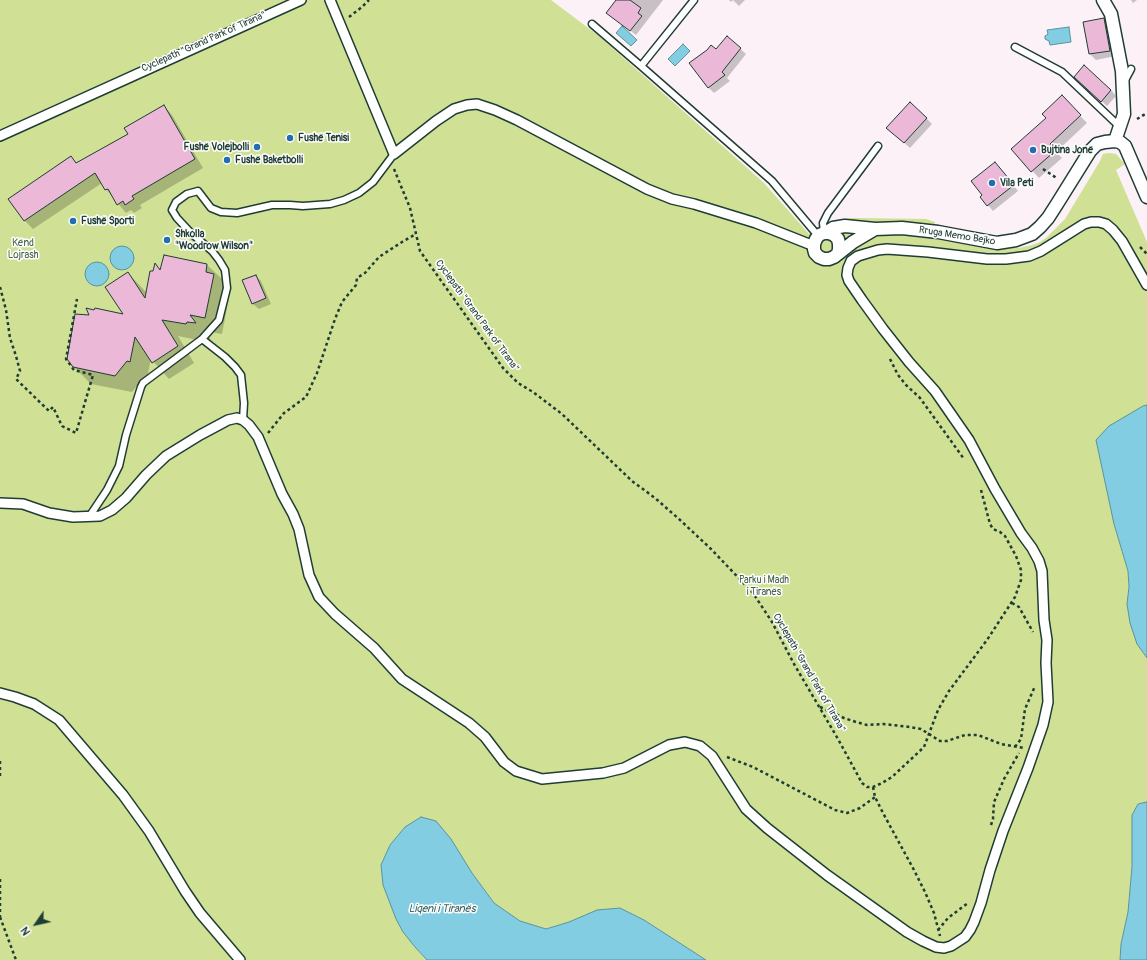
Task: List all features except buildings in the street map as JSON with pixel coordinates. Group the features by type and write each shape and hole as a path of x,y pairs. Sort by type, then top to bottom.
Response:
{"street":[{"path":"0,136 301,0"},
{"path":"330,0 392,157 436,121 454,109 476,104 495,110 517,120 647,189 672,199 694,204 756,223 820,237 829,233 834,235 840,244 838,254"},
{"path":"1103,0 1111,14 1122,71 1124,114 1115,141 1120,142 1125,146 1147,197"},
{"name":"Rruga Memo Bejko","path":"820,237 833,228 845,226 875,229 916,229 997,243 1016,240 1032,234 1048,218 1090,151 1097,144 1115,141"},
{"path":"0,502 23,504 49,513 73,517 100,516 112,510 126,498 146,475 166,456 228,420 237,418 243,420 249,424 258,436 282,494 293,514 299,529 309,575 319,597 335,614 374,648 402,679 469,722 485,737 504,762 516,772 542,779 603,772 624,768 669,745 685,742 700,746 712,756 746,809 767,828 827,875 907,932 923,942 936,947 944,948 951,946 964,937 974,922 982,902 990,870 1003,831 1043,725 1048,702 1046,663 1047,640 1044,620 1042,571 1036,555 995,489 969,440 957,421 935,391 909,362 883,329 862,300 849,281 847,275 848,268 852,261 858,256 887,249 988,259 1006,259 1029,256 1041,251 1084,224 1099,222 1106,224 1114,230 1122,241 1147,285"},
{"path":"820,237 814,249 816,254 824,259 829,259 875,229"},
{"path":"0,693 34,704 59,720 123,795 149,831 200,913 240,960"}],"lane":[{"path":"641,66 694,0"},
{"path":"592,24 772,181 820,237"},
{"path":"1015,47 1062,72 1120,127"},
{"path":"1123,83 1132,69"},
{"path":"820,237 823,223 828,212 878,146"},
{"path":"89,517 119,466 140,386 202,339 219,320 227,288 225,270 212,251 191,233 177,218 172,210 176,202 187,194 198,191 211,208 221,212 237,212 272,205 302,206 330,204 344,200 359,193 374,182 392,157"},
{"path":"202,339 225,357 241,375 244,403 243,420"}],"path":[{"path":"340,23 369,0"},
{"path":"1135,119 1147,113"},
{"name":"Cyclepath \"Grand Park of Tirana\"","path":"392,157 410,208 420,251 496,359 518,383 533,392 562,414 632,481 655,498 704,542 753,593 772,622 794,664 862,783 867,787 873,787"},
{"path":"1043,169 1069,185"},
{"path":"264,450 266,436 280,417 306,397 317,373 342,302 356,285 358,278 365,273 379,257 416,234"},
{"path":"1137,244 1147,254"},
{"path":"0,287 5,305 10,338 20,371 16,379 49,411 53,407 62,426 76,433 93,375 74,370 66,359 77,299"},
{"path":"889,356 898,375 920,398 967,463"},
{"path":"944,948 934,914 914,870 875,797 873,787 892,777 924,747 938,710 949,691 987,640 1012,603 1021,580 1021,570 1016,556 1005,536 993,529 990,524 982,492 979,486"},
{"path":"1012,603 1020,607 1035,634 1040,639 1047,640"},
{"path":"1015,746 1021,739 1025,709 1036,681"},
{"path":"819,706 851,721 921,729 940,741 947,741 965,735 978,735 1001,744 1021,747 1034,752"},
{"path":"990,828 993,819 994,802 1004,779 1019,755 1021,747"},
{"path":"712,756 724,756 753,766 834,810 847,813 860,808 875,797"},
{"path":"0,761 0,777"},
{"path":"0,879 0,917 16,960"},
{"path":"938,930 948,918 973,899"}],"green space":[{"name":"Parku i Madh i Tiranës","path":"0,0 551,0 599,36 764,183 809,234 831,221 851,218 926,219 935,222 933,239 994,248 1019,248 1032,245 1046,238 1065,219 1103,154 1116,154 1125,164 1116,170 1147,242 1147,495 1114,524 1128,571 1129,587 1127,604 1137,644 1147,658 1147,802 1138,804 1132,815 1132,867 1128,912 1121,944 1120,960 706,960 644,920 620,908 546,929 520,921 494,903 472,873 405,827 390,845 381,865 383,885 415,947 427,960 0,960"}],"water":[{"path":"622,26 637,40 631,46 616,33"},
{"path":"1069,27 1071,42 1050,45 1049,41 1045,39 1045,36 1048,34 1047,30"},
{"path":"683,44 690,51 675,66 668,59"},
{"path":"122,246 131,249 134,258 131,267 122,270 113,267 110,258 113,249"},
{"path":"97,262 106,265 109,274 106,283 97,286 88,283 85,274 88,265"},
{"path":"1147,405 1147,658 1137,644 1130,623 1127,604 1129,587 1128,571 1114,524 1096,440 1109,426"},
{"path":"1147,802 1147,960 1120,960 1121,944 1128,912 1132,867 1132,815 1138,804"},
{"name":"Liqeni i Tiranës","path":"421,817 436,821 451,839 472,873 494,903 520,921 546,929 569,922 597,910 620,908 644,920 706,960 427,960 403,932 396,919 383,885 381,865 390,845 405,827"}],"place":[{"name":"Fushë Tenisi","path":"290,138"},
{"name":"Fushë Volejbolli","path":"257,147"},
{"name":"Bujtina Jonë","path":"1033,150"},
{"name":"Fushë Baketbolli","path":"227,160"},
{"name":"Vila Peti","path":"992,183"},
{"name":"Fushë Sporti","path":"73,221"},
{"name":"Shkolla \"Woodrow Wilson\"","path":"167,240"}],"park label":[{"name":"Kënd Lojrash","path":"23,248"}]}
